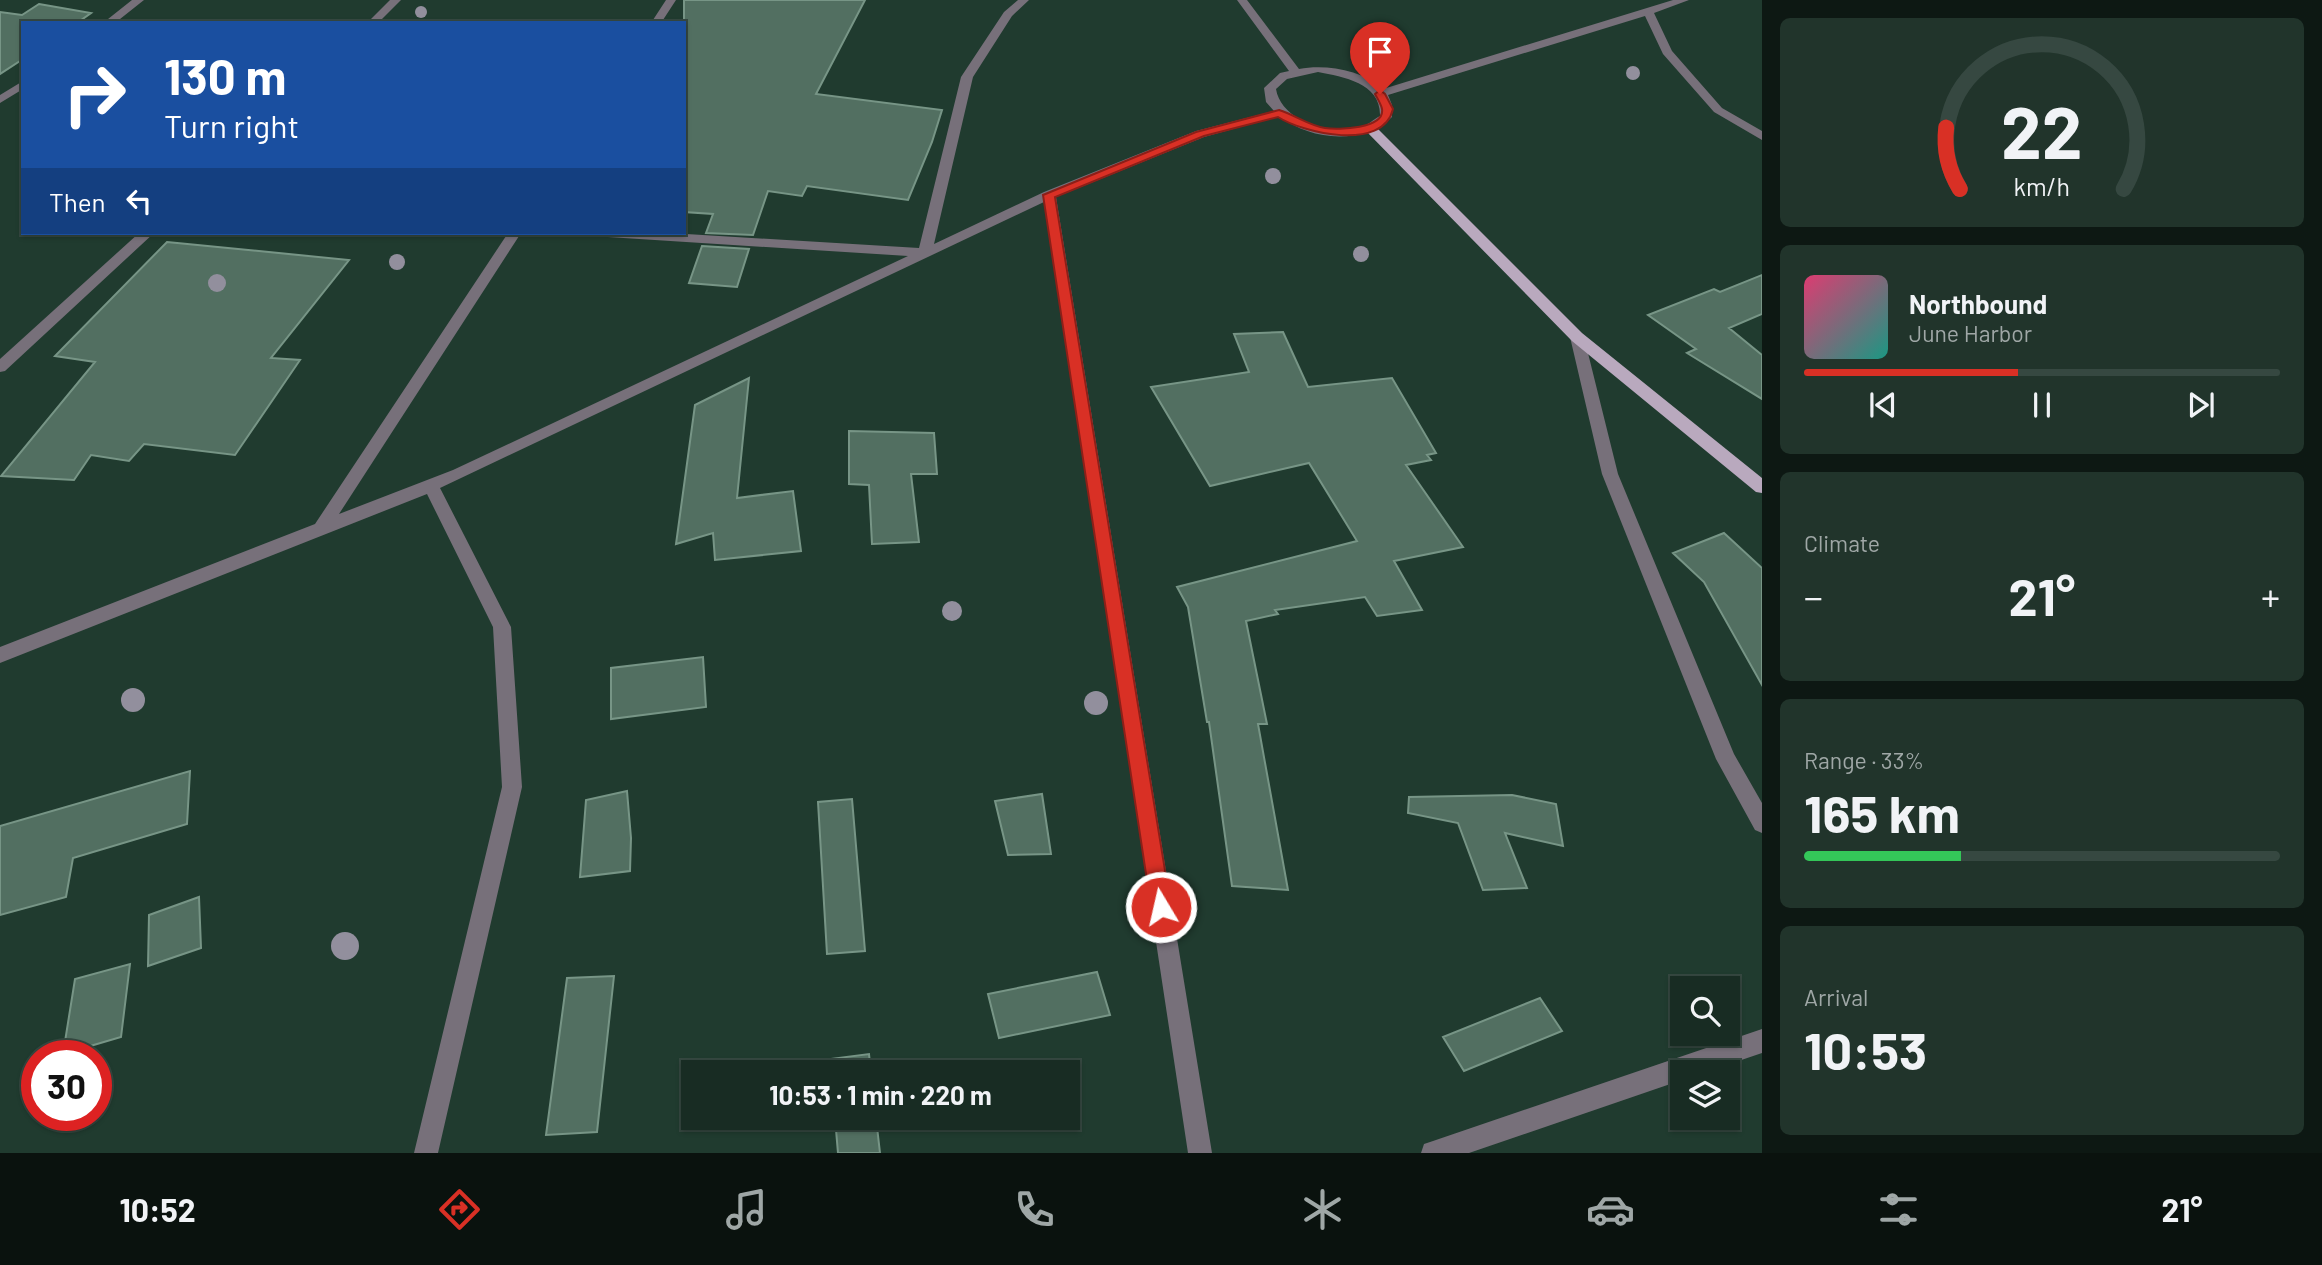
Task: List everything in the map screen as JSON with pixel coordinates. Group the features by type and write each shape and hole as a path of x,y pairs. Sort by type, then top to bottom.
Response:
{"main road":[{"path":"1370,128 1577,337 1762,487"}],"street":[{"path":"111,21 139,0"},
{"path":"374,21 396,0"},
{"path":"657,21 671,0"},
{"path":"925,253 967,77 1009,14 1024,0"},
{"path":"1242,0 1295,71"},
{"path":"1380,94 1684,0"},
{"path":"1648,11 1667,52 1718,110 1762,136"},
{"path":"1318,69 1342,73 1364,82 1380,94 1387,109 1386,117 1370,128 1357,132 1325,131 1294,122 1279,113 1270,103 1267,92 1271,83 1280,76 1295,71 1318,69"},
{"path":"0,100 21,85"},
{"path":"0,655 431,486 1049,195 1200,134 1279,113"},
{"path":"1049,195 1200,1153"},
{"path":"0,367 144,235"},
{"path":"318,531 512,235"},
{"path":"640,235 925,253"},
{"path":"1577,337 1610,474 1726,759 1762,823"},
{"path":"426,1153 512,787 502,627 431,486"},
{"path":"1433,1153 1762,1041"}],"building":[{"path":"684,0 865,0 816,94 942,110 908,200 807,186 802,196 768,191 753,235 706,233 713,214 686,212"},
{"path":"39,4 91,13 80,21 21,21 21,60 0,74 0,12 22,15"},
{"path":"167,242 349,260 271,358 300,360 235,455 144,444 129,461 91,455 74,480 1,476 95,362 55,356"},
{"path":"702,246 749,249 737,287 689,283"},
{"path":"1762,275 1762,314 1729,328 1762,355 1762,399 1687,353 1696,349 1648,315 1714,289 1720,292"},
{"path":"1283,332 1308,387 1392,378 1436,453 1427,455 1431,460 1406,465 1463,547 1394,561 1422,610 1377,616 1365,597 1275,610 1278,614 1246,621 1267,724 1258,724 1288,890 1232,886 1209,722 1188,607 1177,587 1357,541 1309,463 1210,486 1151,387 1249,372 1234,334"},
{"path":"749,378 737,498 793,491 801,551 715,560 713,533 676,544 695,405"},
{"path":"849,431 934,433 937,474 911,474 919,542 872,544 869,485 849,484"},
{"path":"1724,533 1762,568 1762,685 1704,582 1673,553"},
{"path":"703,657 706,707 611,719 611,668"},
{"path":"190,771 187,824 73,858 66,897 0,915 0,826"},
{"path":"627,791 631,838 630,871 580,877 586,800"},
{"path":"1042,794 1051,854 1008,855 995,801"},
{"path":"1512,795 1556,804 1563,846 1505,833 1527,888 1483,890 1458,823 1408,813 1409,797"},
{"path":"852,799 865,951 827,954 818,802"},
{"path":"199,897 201,948 148,966 149,915"},
{"path":"130,964 121,1037 111,1040 65,1040 75,979"},
{"path":"1097,972 1110,1015 999,1038 988,994"},
{"path":"614,976 597,1132 546,1135 567,978"},
{"path":"1540,998 1562,1031 1464,1071 1443,1037"},
{"path":"869,1054 870,1060 830,1060"},
{"path":"836,1130 877,1130 880,1153 838,1153"}],"route":[{"path":"1161,907 1049,195 1200,134 1279,113 1309,128 1342,133 1357,132 1380,123 1386,117 1387,109 1380,94"}]}
